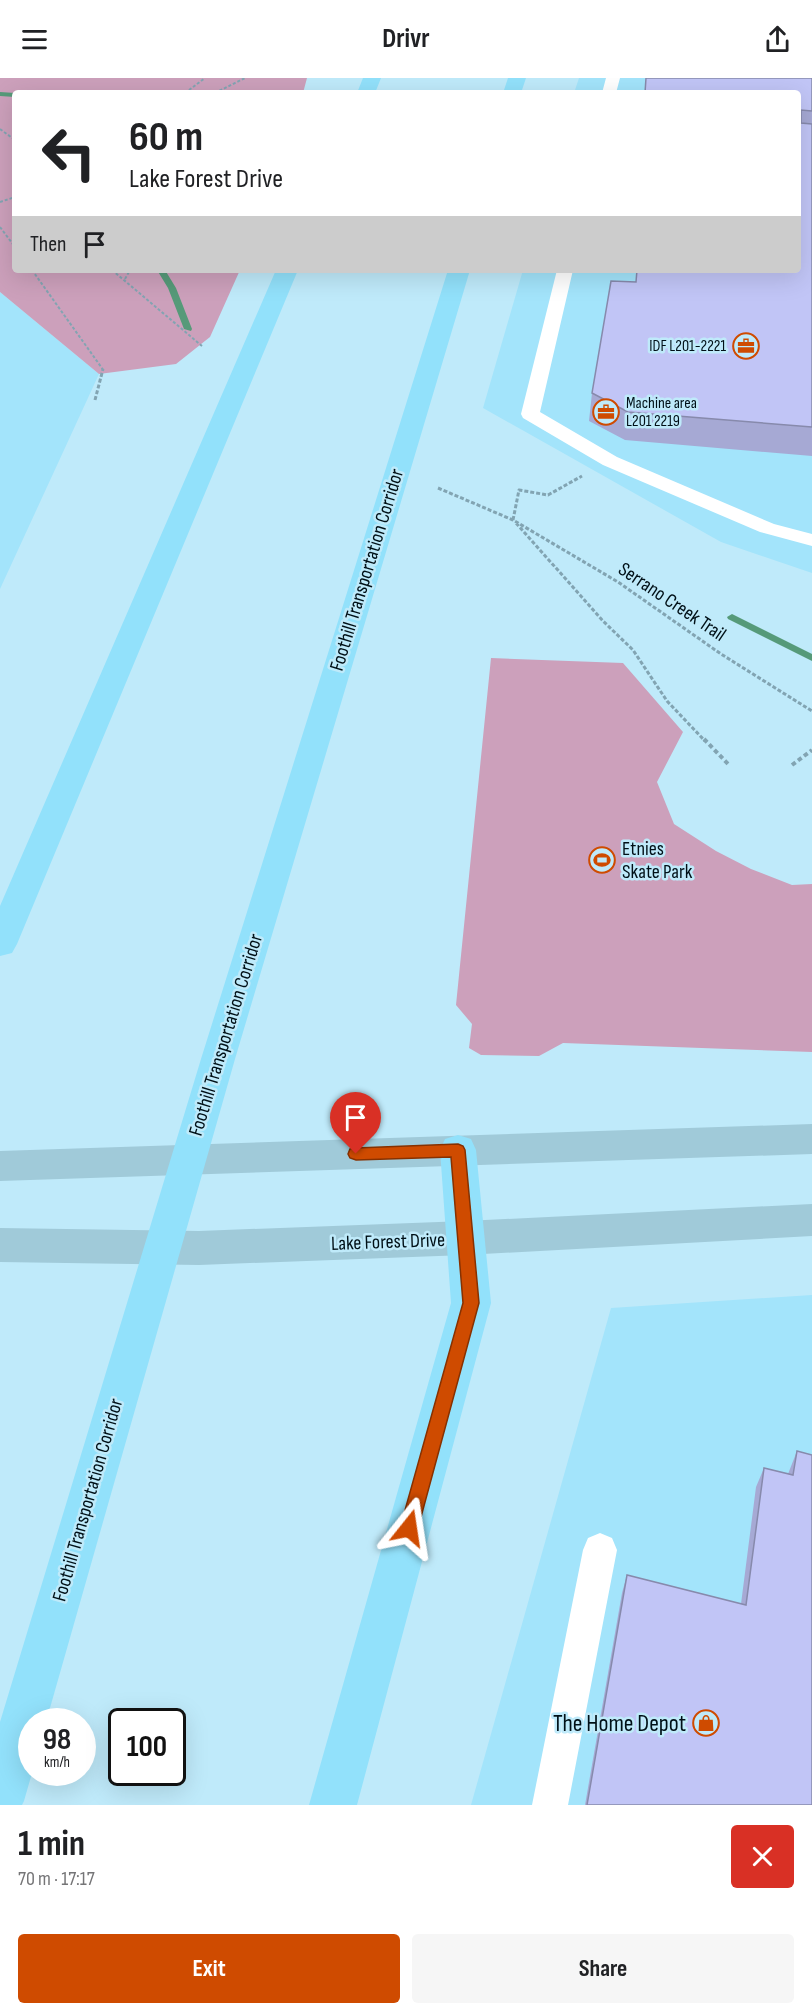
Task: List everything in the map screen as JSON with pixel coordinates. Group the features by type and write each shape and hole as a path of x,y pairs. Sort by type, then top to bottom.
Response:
{"highway":[{"path":"0,944 286,273"},
{"name":"Foothill Transportation Corridor","path":"0,1801 218,1059 458,273"},
{"path":"333,1805 471,1303 458,1150"}],"main road":[{"path":"0,1166 812,1139"},
{"name":"Lake Forest Drive","path":"0,1245 200,1248 465,1239 812,1220"}],"lane":[{"path":"564,273 530,414 610,461 767,528 812,540"},
{"path":"550,1805 600,1551"}],"path":[{"path":"189,90 205,78"},
{"path":"222,90 245,78"},
{"path":"0,227 12,243"},
{"path":"34,273 104,370 95,400"},
{"path":"116,273 202,346"},
{"path":"125,279 128,273"},
{"path":"513,520 519,490 548,495 610,461"},
{"name":"Serrano Creek Trail","path":"438,488 513,520 618,582 721,654 812,711"},
{"name":"Serrano Creek Trail","path":"513,520 603,621 633,650 667,701 730,766"},
{"path":"792,765 812,750"}],"shaded area":[{"path":"0,78 307,78 304,90 12,90 12,273 239,273 210,337 176,364 99,374 0,292"},
{"path":"579,78 812,78 812,573 721,542 483,408 522,273 801,273 801,90 575,90"},
{"path":"0,292 99,374 0,589"},
{"name":"Etnies Skate Park","path":"491,658 623,663 683,732 657,782 674,824 716,851 751,869 792,885 812,884 812,1052 563,1043 539,1056 481,1055 469,1048 472,1024 456,1005"},
{"path":"812,1295 812,1805 471,1805 611,1308"}],"building":[{"path":"646,78 812,78 812,111 801,110 801,90 645,90"},
{"path":"801,123 812,124 812,427 628,412 592,393 611,281 636,282 637,273 801,273"},
{"name":"The Home Depot","path":"797,1451 812,1455 812,1805 587,1805 627,1575 746,1605 764,1468 793,1475"}],"waterway":[{"path":"0,94 12,95"},
{"path":"163,273 172,288 188,329"},
{"path":"732,617 812,658"}],"place":[{"name":"IDF L201-2221","path":"746,346"},
{"name":"Machine area L201 2219","path":"606,412"},
{"name":"Etnies Skate Park","path":"602,860"},
{"name":"The Home Depot","path":"706,1723"}],"route":[{"path":"356,1154 458,1150 471,1303 409,1528"}]}
